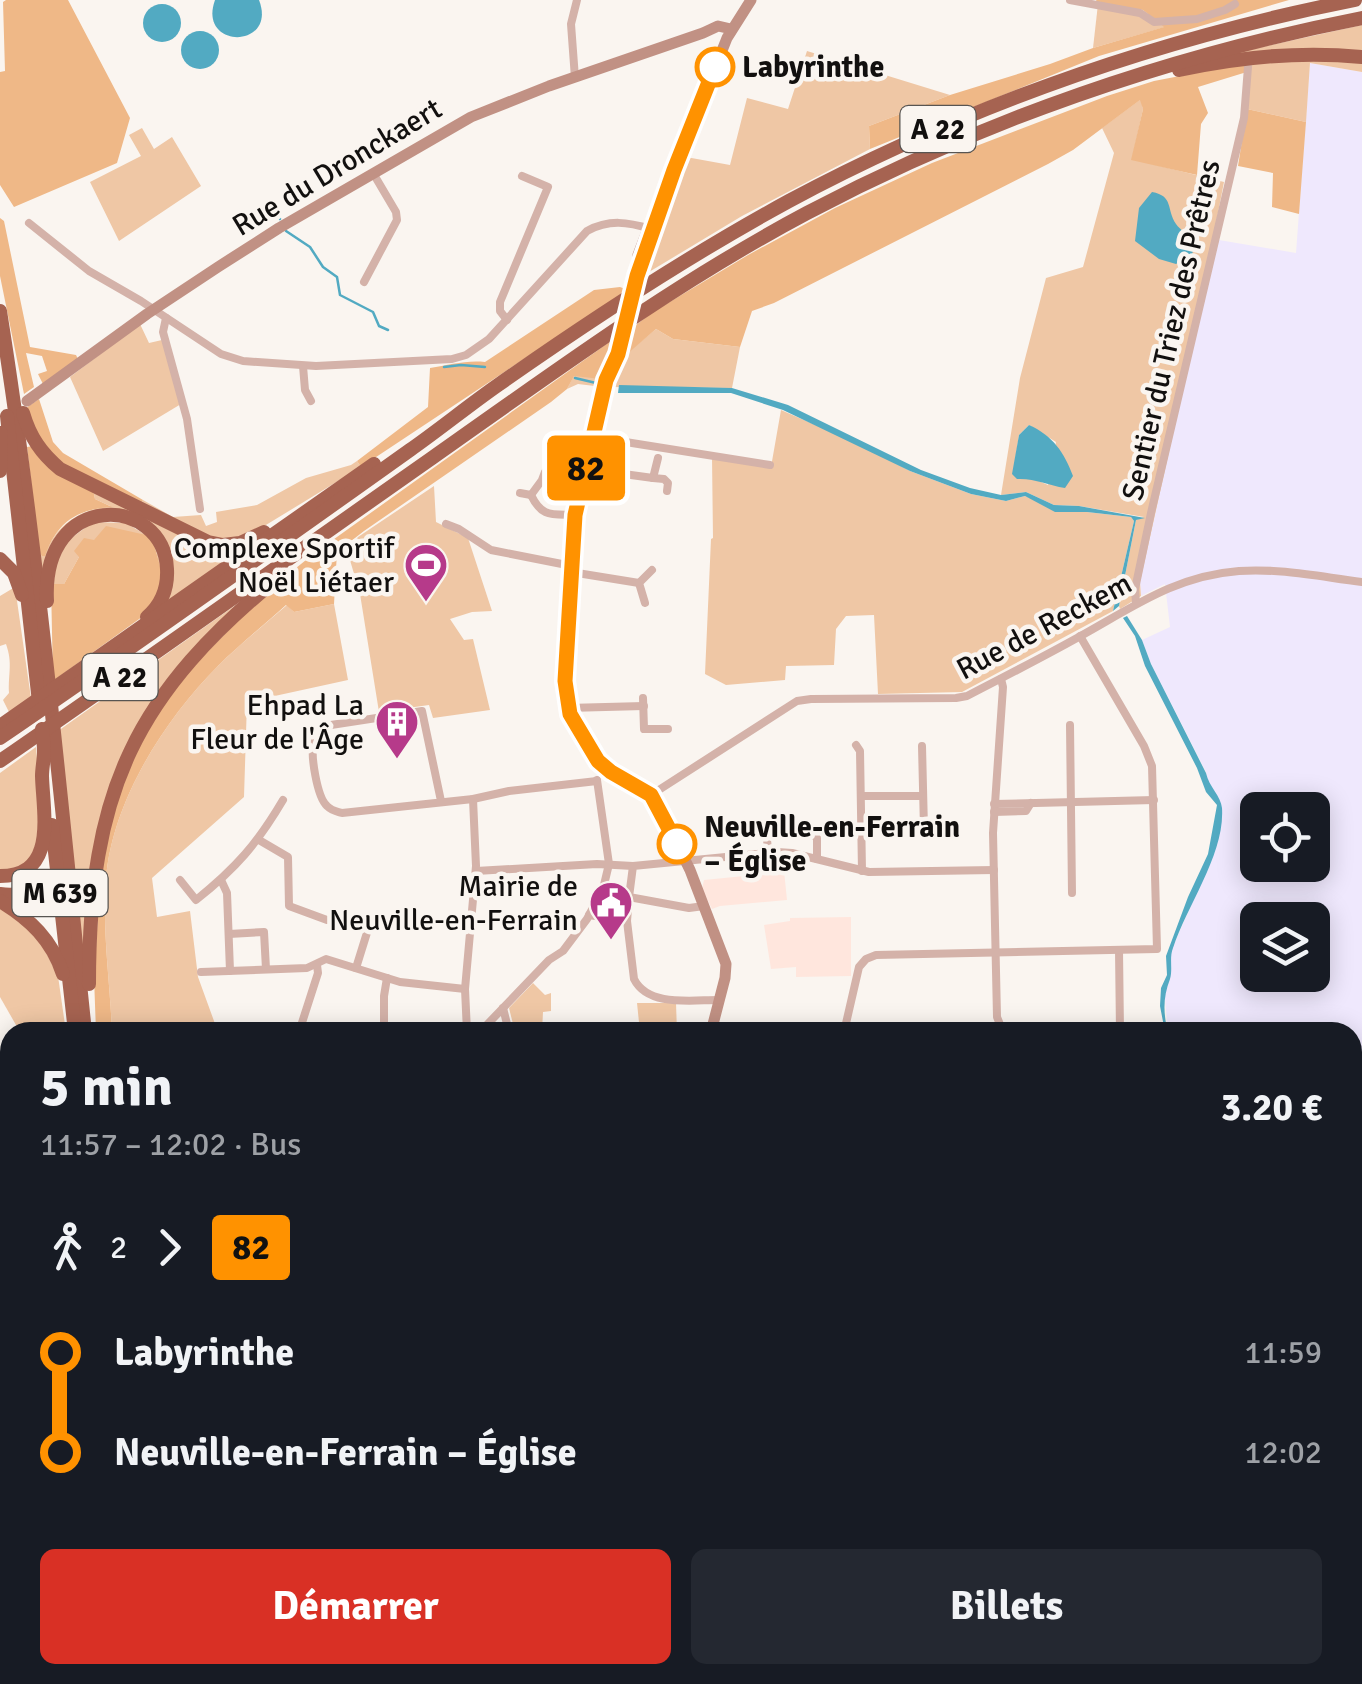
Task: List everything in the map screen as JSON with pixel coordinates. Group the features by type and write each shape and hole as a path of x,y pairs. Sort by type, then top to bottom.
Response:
{"highway":[{"path":"1056,82 1134,51 1303,0"},
{"name":"A 22","path":"0,738 496,386 635,293 796,198 934,131 1056,82 1182,41 1355,0"},
{"name":"A 22","path":"0,764 606,336 760,239 912,162 1052,104 1199,56 1362,18"},
{"path":"1052,104 1178,70 1230,61 1296,55 1362,57"},
{"path":"0,309 27,425 39,449 60,469 190,536 215,544 248,540 309,508"},
{"path":"0,309 23,461 42,681"},
{"path":"0,373 50,751 42,776 46,816 42,846 24,870 0,876"},
{"path":"0,726 309,508 496,386"},
{"path":"0,427 0,471"},
{"path":"88,1022 94,876 108,806 137,738 175,677 209,639 264,588 391,486"},
{"path":"42,681 47,580 56,547 86,519 112,514 128,518 150,532 164,554 168,577 164,593 152,612 74,674"},
{"path":"0,559 14,573 21,589 29,648 42,681"},
{"name":"M 639","path":"50,751 66,842 87,1022"},
{"name":"M 639","path":"50,751 73,1022"},
{"path":"0,898 58,880 65,869 66,842"},
{"path":"0,898 50,943 72,1009"}],"main road":[{"path":"651,229 728,34 751,0"},
{"name":"Rue du Dronckaert","path":"27,400 153,309 280,228 478,113 703,33 728,34"},
{"path":"622,337 606,380 575,515 565,681 568,708 605,768 651,795 686,861 726,964 713,1022"}],"street":[{"path":"574,78 571,24 577,0"},
{"path":"1070,0 1140,14 1154,22 1197,18 1236,4"},
{"name":"Sentier du Triez des Prêtres","path":"1136,603 1134,589 1159,476 1244,118 1248,67"},
{"path":"364,282 398,220 373,173"},
{"path":"508,320 499,305 548,188 522,176"},
{"path":"29,222 82,266 226,357 303,366 457,358 485,343 587,231 615,222 651,229"},
{"path":"166,318 163,332 184,409 200,509"},
{"path":"303,366 304,390 311,402"},
{"path":"594,437 770,465"},
{"path":"653,478 658,458"},
{"path":"531,495 546,472"},
{"path":"584,476 609,472 664,479 667,491"},
{"path":"520,493 531,495"},
{"path":"531,495 544,512 575,515"},
{"path":"446,524 491,550 638,583"},
{"path":"638,583 652,570"},
{"name":"Rue de Reckem","path":"651,795 797,701 967,696 1136,603 1188,580 1242,570 1362,582"},
{"path":"638,583 644,603"},
{"path":"846,1022 857,974 866,959 882,954 1157,949 1152,766 1080,636"},
{"path":"998,1022 994,808 1001,679"},
{"path":"568,708 644,702 644,729 668,729"},
{"path":"441,801 422,710 334,724 317,735 312,749 319,791 327,806 342,813 474,799 597,780"},
{"path":"1070,726 1072,893"},
{"path":"856,744 860,751 862,871"},
{"path":"922,746 924,829"},
{"path":"489,1022 563,950 590,915 605,884 609,864 597,780 605,768"},
{"path":"861,796 923,796"},
{"path":"467,1022 465,989 476,871 474,799"},
{"path":"180,880 196,900 221,880 258,840 283,800"},
{"path":"994,808 1031,803 1154,800"},
{"path":"768,852 767,838 772,833 810,832 817,838 817,859"},
{"path":"258,840 288,857 289,906 327,920 359,919 370,923 356,968"},
{"path":"476,871 633,866 768,852 792,853 862,871 994,870"},
{"path":"633,866 627,921 638,986 660,999 718,1000"},
{"path":"221,880 227,893 230,970"},
{"path":"629,897 694,908 704,906"},
{"path":"590,915 627,921"},
{"path":"228,934 264,932 266,969"},
{"path":"1119,950 1120,1022"},
{"path":"201,972 308,968 326,959 408,984 465,989"},
{"path":"302,1022 318,973 316,965"},
{"path":"384,1022 386,978"},
{"path":"502,1008 506,1022"},
{"path":"1226,1684 1240,1684"}],"shaded area":[{"path":"6,0 68,0 130,118 117,163 14,207 0,185 0,72 5,71"},
{"path":"1096,0 1289,0 1099,56 870,149 869,126 950,95 1164,27 1143,10 1098,4"},
{"path":"1098,4 1143,10 1165,27 1093,48"},
{"path":"1362,25 1362,72 1310,63 1306,122 1247,109 1250,71 1242,64 1239,52"},
{"path":"807,51 950,95 869,126 870,149 742,216 644,275 686,157 730,165 747,98 788,109"},
{"path":"1310,63 1362,72 1362,1022 1167,1022 1164,988 1170,979 1171,951 1214,852 1220,829 1219,799 1208,784 1206,772 1142,640 1170,627 1165,584 1141,596 1140,582 1219,240 1296,253"},
{"path":"1242,64 1250,71 1198,87 1208,113 1201,124 1197,175 1131,160 1143,109 1140,100 1048,164 752,311 740,347 673,339 656,329 626,355 628,331 653,312 835,208 932,163 1107,96 1154,81"},
{"path":"1141,99 1143,109 1132,159 1224,182 1213,238 1219,240 1140,582 1141,596 1120,609 1136,520 1144,517 1054,505 1026,492 1001,495 1020,378 1046,278 1083,267 1114,153 1102,128","holes":["1029,425 1056,442 1048,485 1013,474 1019,435"]},
{"path":"1247,109 1306,122 1299,214 1272,207 1273,173 1238,166"},
{"path":"142,128 154,149 172,137 201,186 119,241 90,182 141,156 129,135"},
{"path":"0,218 4,221 30,347 76,355 78,359 43,384 38,374 47,371 42,356 26,353 34,387 24,394 0,276"},
{"path":"594,290 628,290 361,467 357,461 428,407 430,368 485,362"},
{"path":"140,324 149,343 162,340 181,404 103,451 70,377"},
{"path":"656,329 673,339 740,347 732,388 578,384 567,389 574,375 613,352 615,338 628,331 627,353"},
{"path":"615,338 601,379 574,376 567,389 551,402 337,552 334,604 294,612 286,605 218,666 179,711 130,792 110,850 105,918 111,1022 96,1022 94,977 102,854 127,766 178,682 266,592"},
{"path":"39,399 53,442 63,453 143,500 140,506 65,466 40,443 26,408"},
{"path":"781,410 910,471 971,494 1006,501 1025,496 1064,512 1131,517 1134,521 1113,611 962,692 878,694 874,615 846,616 836,629 834,665 786,666 785,680 726,685 705,674 713,538 712,457 771,467"},
{"path":"33,446 93,490 95,499 112,507 88,511 70,520 56,534 45,556 39,551 27,447"},
{"path":"357,461 361,467 248,536 234,539 206,536 140,506 143,500 173,517 201,515 206,526 217,522 216,512 257,505 306,478"},
{"name":"Complexe Sportif Noël Liétaer","path":"434,486 436,522 468,538 492,611 450,619 464,640 473,639 490,710 433,718 429,705 379,712 360,594 347,550 358,537"},
{"path":"93,490 199,543 246,548 170,602 151,528 90,514 41,573 39,551 44,556 62,527 88,511 110,506 95,499"},
{"path":"93,522 126,523 146,535 94,540 64,584 51,584 62,545"},
{"path":"106,526 146,535 154,544 163,577 159,594 142,617 53,681 51,584 64,584 79,557 74,551 84,538 94,540"},
{"path":"15,587 31,698 9,712 3,700 9,693 10,663 6,644 0,646 0,596"},
{"path":"240,602 105,801 86,896 83,956 58,731"},
{"path":"334,604 348,680 247,702 244,797 152,878 157,917 190,911 198,977 214,1022 111,1022 106,879 118,821 130,792 160,737 198,687 287,605 294,612"},
{"path":"36,747 40,810 36,843 23,865 0,871 0,773"},
{"path":"778,857 783,861 787,900 712,909 702,889 704,880 744,876 743,860"},
{"path":"0,906 37,934 58,976 65,1022 14,1022 0,997"},
{"path":"851,917 851,976 796,977 796,967 771,969 764,925 790,918"},
{"path":"533,983 545,995 551,993 551,1011 543,1012 542,1022 512,1022 509,1008"},
{"path":"637,1003 676,1003 677,1022 639,1022"}],"water":[{"path":"215,0 259,0 262,16 258,28 249,35 226,35 217,28 213,16"},
{"path":"162,4 175,10 181,23 175,36 162,42 149,36 143,23 149,10"},
{"path":"200,31 213,37 219,50 213,63 200,69 187,63 181,50 187,37"},
{"path":"1152,192 1167,200 1176,224 1194,242 1190,272 1186,264 1159,259 1135,241 1139,208"},
{"path":"619,385 732,388 788,405 921,470 970,488 1001,495 1026,492 1054,505 1145,518 1136,520 1119,606 1113,611 1134,521 1131,517 1055,512 1025,496 1006,501 971,494 910,471 783,410 731,393 618,393"},
{"path":"1029,425 1051,440 1066,459 1073,476 1065,488 1017,479 1012,474 1019,435"},
{"path":"1127,616 1142,640 1222,808 1212,861 1172,952 1164,1005 1166,1022 1160,1006 1167,975 1166,956 1208,854 1217,805 1206,792 1145,666 1135,636 1123,618"}],"waterway":[{"path":"274,203 280,219"},
{"path":"286,231 310,247 323,267 337,277 340,295 373,312 379,326 388,330"},
{"path":"444,367 485,367"},
{"path":"575,378 596,383"}],"tunnel":[{"path":"622,337 632,293"}],"bus line":[{"name":"82","path":"677,844 651,795 598,761 570,714 565,681 575,515 608,371 618,354 637,276 674,170 715,67"}],"place":[{"name":"Labyrinthe","path":"715,67"},
{"name":"Complexe Sportif Noël Liétaer","path":"426,603"},
{"name":"Ehpad La Fleur de l'Âge","path":"397,760"},
{"name":"Neuville-en-Ferrain – Église","path":"677,844"},
{"name":"Mairie de Neuville-en-Ferrain","path":"611,941"}]}
